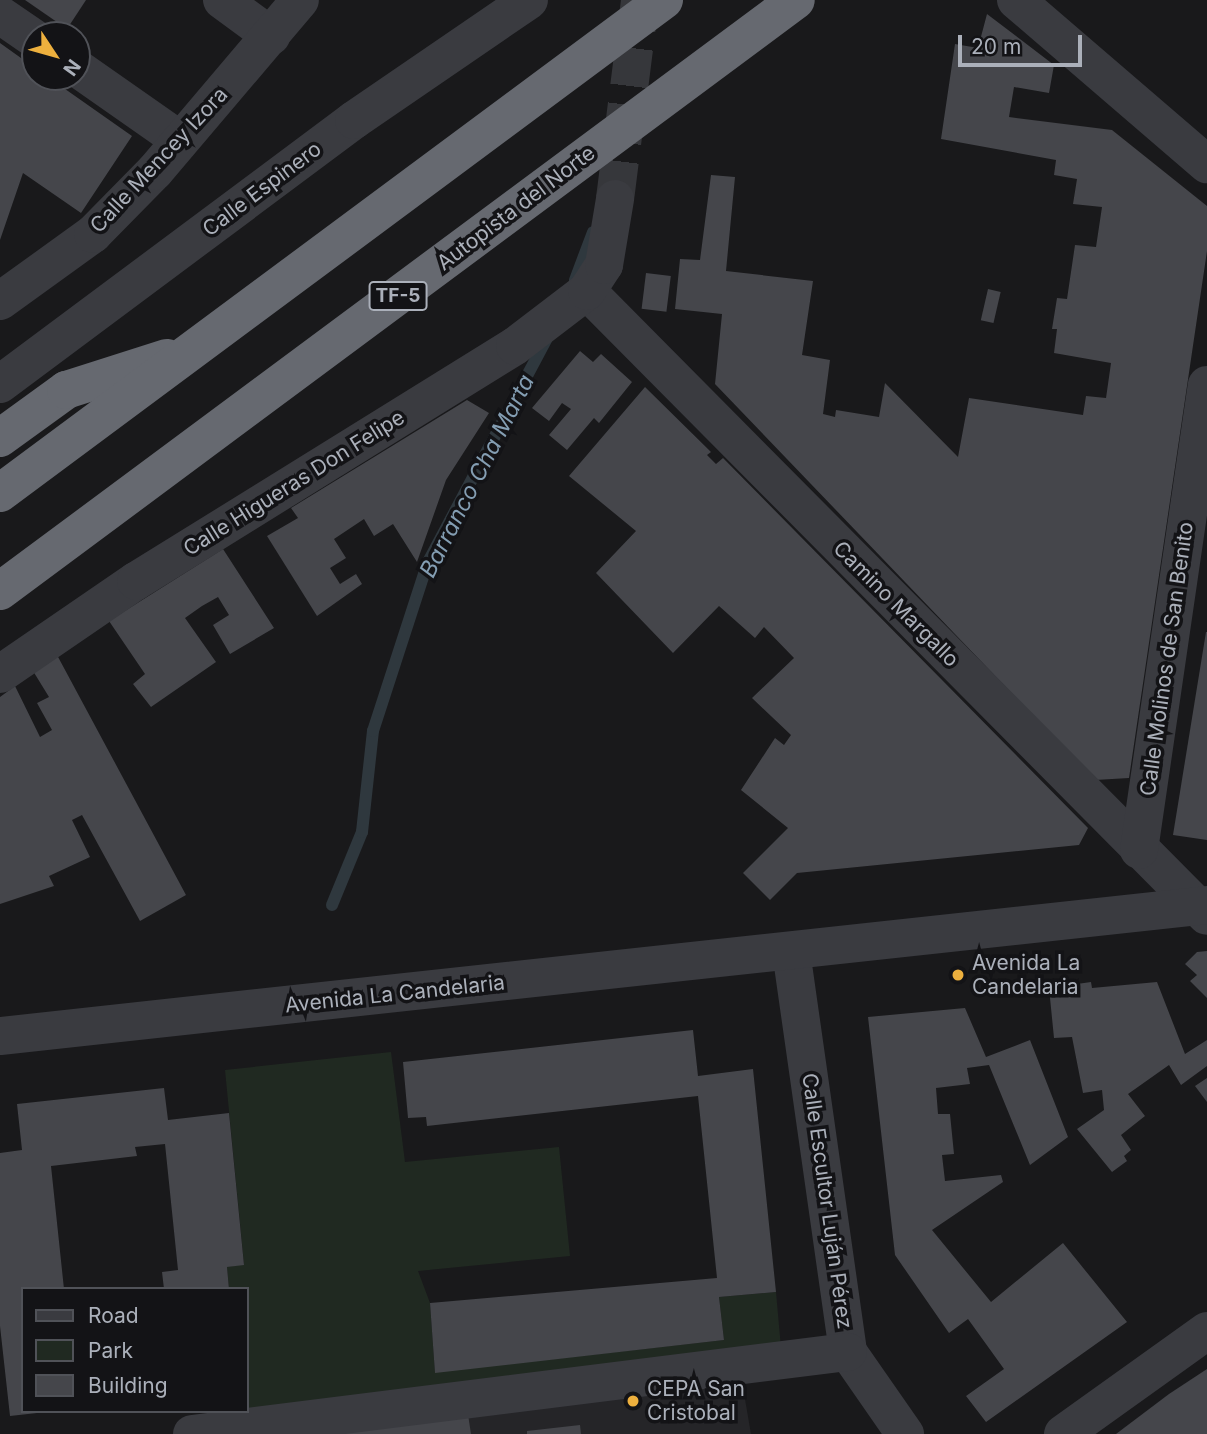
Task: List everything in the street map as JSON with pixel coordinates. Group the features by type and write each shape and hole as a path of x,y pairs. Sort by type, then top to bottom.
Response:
{"highway":[{"path":"0,494 664,0"},
{"name":"Autopista del Norte","path":"0,591 796,0"},
{"path":"0,438 66,390 195,349"}],"street":[{"path":"222,0 271,36"},
{"name":"Calle Mencey Izora","path":"2,297 93,234 180,140 300,0"},
{"name":"Calle Espinero","path":"0,384 354,120 529,0"},
{"path":"1016,0 1207,164"},
{"path":"0,15 21,29"},
{"path":"91,78 180,140"},
{"path":"587,291 604,265 615,199"},
{"name":"Calle Higueras Don Felipe","path":"0,674 136,581 515,346 587,291"},
{"name":"Camino Margallo","path":"587,291 1139,850 1204,909"},
{"name":"Calle Molinos de San Benito","path":"1139,850 1207,385"},
{"name":"Avenida La Candelaria","path":"0,1036 1204,909"},
{"name":"Calle Escultor Luján Pérez","path":"791,951 848,1352 905,1434"},
{"path":"1063,1434 1207,1331"},
{"path":"192,1434 848,1352"}],"shaded area":[{"name":"CEPA San Cristobal","path":"741,1376 751,1434 289,1434"}],"green space":[{"path":"391,1052 405,1162 559,1147 570,1256 418,1271 430,1303 435,1372 724,1340 719,1297 776,1292 781,1348 248,1411 248,1287 229,1287 227,1267 244,1264 225,1070"}],"building":[{"path":"25,0 86,0 72,21 55,21"},
{"path":"987,14 1054,65 1049,93 1014,87 1009,117 1112,130 1207,206 1207,251 1129,778 1095,780 715,384 722,314 675,309 680,259 700,260 711,175 735,177 726,271 813,281 802,355 830,360 823,414 835,417 836,410 879,417 885,383 958,457 969,398 1083,415 1086,396 1106,398 1111,363 1054,353 1057,329 1052,329 1057,298 1067,299 1075,245 1096,247 1102,207 1073,204 1077,179 1054,175 1056,160 941,139 955,44 978,48"},
{"path":"0,43 21,58 21,91 68,91 132,136 81,213 23,173 0,240"},
{"path":"646,273 671,276 666,312 642,309"},
{"path":"988,289 1001,292 993,323 981,320"},
{"path":"580,351 593,362 601,354 632,382 599,423 594,418 567,450 549,435 571,409 562,403 549,421 532,408"},
{"path":"645,387 711,452 707,455 716,464 723,458 1088,828 1079,845 797,873 770,900 743,873 788,828 741,790 775,738 784,745 791,735 752,698 794,658 764,627 755,638 719,606 673,653 596,573 636,531 569,476"},
{"path":"467,400 489,413 446,480 417,562 393,524 374,536 364,519 334,539 346,558 330,568 340,584 356,574 362,584 317,616 267,536 298,518 291,508"},
{"path":"223,549 274,628 230,654 213,625 229,615 218,597 202,606 185,618 216,662 151,707 133,684 145,674 109,621"},
{"path":"1207,632 1207,840 1173,835"},
{"path":"57,655 186,895 140,921 82,815 72,820 90,857 49,876 54,886 0,904 0,697 15,686 40,737 52,730 37,703 49,697 33,671"},
{"path":"1207,951 1207,998 1190,981 1197,975 1185,964 1197,952"},
{"path":"1091,982 1092,988 1157,982 1185,1054 1207,1040 1207,1066 1181,1085 1169,1065 1128,1094 1145,1116 1121,1135 1131,1150 1124,1156 1127,1161 1112,1172 1077,1129 1104,1110 1102,1090 1083,1093 1072,1037 1054,1038 1049,988"},
{"path":"965,1008 986,1057 1030,1040 1068,1137 1030,1165 989,1065 967,1068 970,1084 936,1088 938,1114 950,1114 954,1154 942,1155 945,1181 1001,1175 1003,1182 932,1230 991,1302 1063,1243 1127,1322 986,1422 966,1396 1004,1369 968,1319 949,1333 895,1255 868,1017"},
{"path":"693,1030 698,1076 753,1069 776,1292 719,1297 724,1340 435,1373 430,1303 717,1278 698,1096 427,1126 426,1117 408,1118 403,1062"},
{"path":"1207,1078 1207,1102 1195,1086"},
{"path":"164,1088 168,1120 229,1113 244,1265 227,1267 229,1287 164,1287 162,1272 178,1270 165,1144 135,1147 137,1156 51,1166 64,1287 21,1287 21,1413 37,1413 10,1416 0,1326 0,1153 22,1150 17,1104"},
{"path":"1207,1369 1207,1434 1116,1434 1169,1394"},
{"path":"467,1408 471,1434 301,1434"},
{"path":"580,1425 581,1434 527,1434 527,1431"}],"waterway":[{"name":"Barranco Cha Marta","path":"575,280 593,232"},
{"name":"Barranco Cha Marta","path":"332,905 362,832 373,731 428,562 547,338"}],"tunnel":[{"path":"615,199 640,0"}],"place":[{"name":"Avenida La Candelaria","path":"958,975"},
{"name":"CEPA San Cristobal","path":"633,1401"}]}
